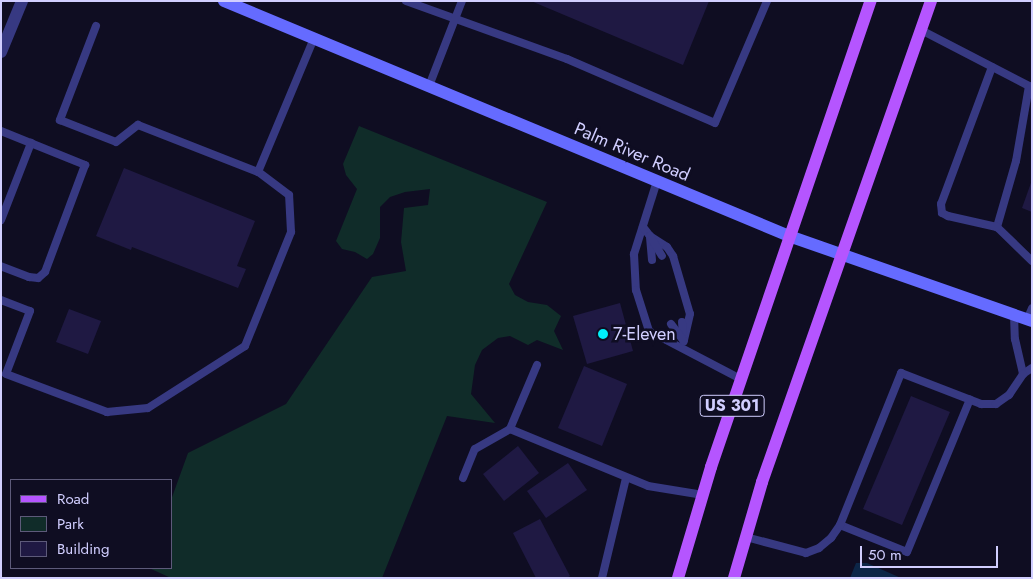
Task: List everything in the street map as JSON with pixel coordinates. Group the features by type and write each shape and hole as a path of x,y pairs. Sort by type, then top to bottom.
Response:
{"main road":[{"name":"US 301","path":"678,578 702,495 789,236 872,1"},
{"path":"922,30 925,1"},
{"name":"US 301","path":"734,578 762,482 931,1"}],"street":[{"path":"1,52 22,1"},
{"name":"Palm River Road","path":"224,1 789,236 1014,315 1030,316"}],"lane":[{"path":"406,1 455,20 567,58 715,123 767,1"},
{"path":"429,86 462,1"},
{"path":"1,300 30,311 6,374 107,412 148,408 245,346 291,232 290,195 258,172 138,125 116,142 60,120 96,26"},
{"path":"922,30 1029,86 1016,161 996,227"},
{"path":"258,172 314,38"},
{"path":"992,66 941,204 942,213 996,227 1032,261"},
{"path":"1,131 85,165 45,272 38,278 29,277 1,266"},
{"path":"1,220 31,143"},
{"path":"657,181 634,254 636,290 649,330 684,351 741,379"},
{"path":"643,227 662,256"},
{"path":"650,236 652,260"},
{"path":"650,236 667,247 673,256 690,314 684,340"},
{"path":"1014,315 1015,339 1023,374"},
{"path":"682,322 684,351"},
{"path":"671,324 684,340"},
{"path":"463,478 475,448 510,429 537,365"},
{"path":"746,537 806,553 819,548 831,538 840,524 901,373 981,404 996,404 1009,395 1023,374 1032,368"},
{"path":"840,524 907,552 970,400"},
{"path":"510,429 648,486 702,495"},
{"path":"602,578 626,478"}],"green space":[{"path":"359,126 547,202 509,284 515,295 528,302 547,305 561,316 554,331 563,350 537,340 528,345 510,336 498,338 482,350 475,365 471,394 495,423 447,416 382,578 171,578 151,569 172,569 172,497 188,453 286,404 372,277 406,271 401,242 404,208 428,205 430,189 405,192 390,197 380,207 380,238 373,254 367,259 355,252 342,249 336,241 357,189 346,175 343,164"}],"water":[{"path":"856,563 867,563 901,578 850,578"}],"building":[{"path":"531,1 709,1 683,65"},
{"path":"124,168 255,221 237,266 246,269 238,288 132,247 131,250 96,236"},
{"path":"1032,180 1032,212 1022,208"},
{"name":"7-Eleven","path":"620,303 633,351 587,364 573,316"},
{"path":"69,309 101,321 88,354 56,342"},
{"path":"584,366 627,384 602,446 558,428"},
{"path":"911,396 950,412 902,525 863,509"},
{"path":"518,446 539,473 504,501 483,474"},
{"path":"568,463 587,490 546,518 527,491"},
{"path":"540,519 570,576 567,578 536,578 513,533"}],"place":[{"name":"7-Eleven","path":"603,334"}]}
